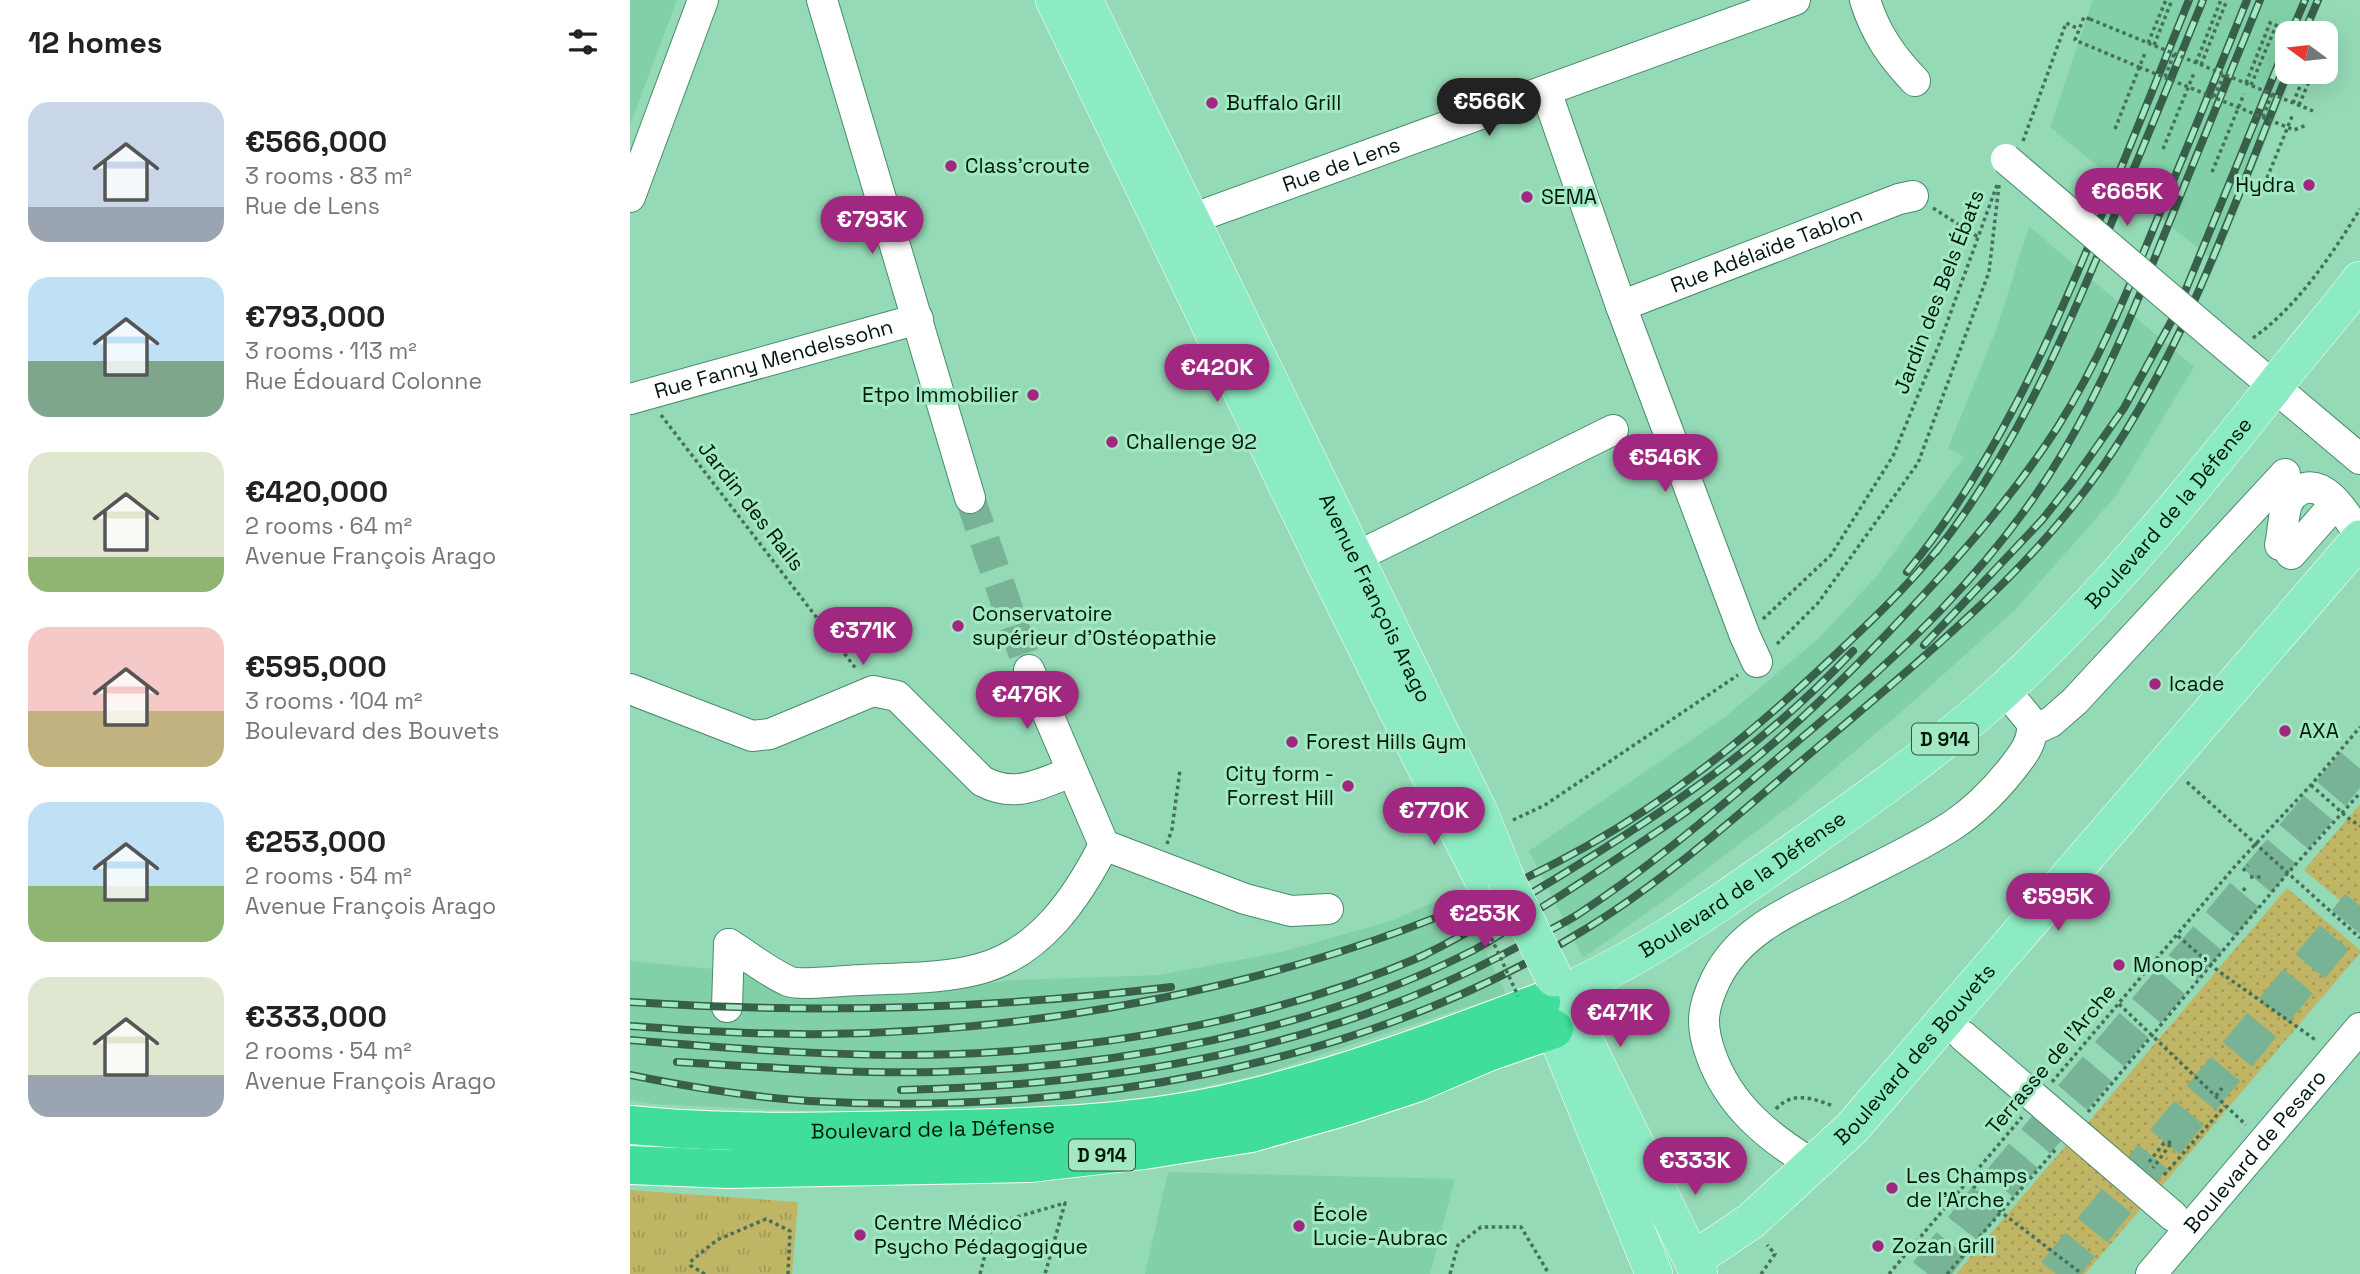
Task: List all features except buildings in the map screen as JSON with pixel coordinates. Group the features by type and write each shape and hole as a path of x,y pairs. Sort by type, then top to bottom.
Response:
{"highway":[{"name":"Boulevard de la Défense","path":"630,1125 765,1131 862,1131 1058,1126 1140,1119 1235,1102 1320,1080 1398,1055 1544,998"},
{"name":"Boulevard de la Défense","path":"630,1165 728,1169 1030,1163 1157,1148 1251,1133 1416,1083 1488,1052 1544,998"}],"main road":[{"name":"Avenue François Arago","path":"1054,0 1178,224 1356,557 1480,814 1489,888"},
{"name":"Avenue François Arago","path":"1084,0 1318,547 1441,799 1544,998 1654,1274"},
{"name":"Boulevard de la Défense","path":"1544,998 1689,923 1760,876 1903,772 2004,689 2130,563 2360,280"},
{"name":"Boulevard des Bouvets","path":"1696,1267 1814,1165 1852,1128 2354,529"},
{"name":"Avenue François Arago","path":"1544,998 1582,1039 1696,1267"}],"street":[{"path":"630,197 703,0"},
{"path":"822,0 970,498"},
{"name":"Rue de Lens","path":"1178,224 1795,0"},
{"path":"1865,0 1892,56 1915,81"},
{"path":"1546,91 1621,306 1751,649"},
{"path":"2010,162 2360,459"},
{"name":"Rue Adélaïde Tablon","path":"1621,306 1859,214 1913,196"},
{"name":"Rue Fanny Mendelssohn","path":"638,397 918,319"},
{"path":"1356,557 1613,430"},
{"path":"2004,689 2032,723 2040,727 2051,722 2075,701 2285,474"},
{"path":"2286,550 2289,500 2304,488 2322,490 2354,529"},
{"path":"1030,670 1104,845 1245,900 1291,911 1328,909"},
{"path":"630,689 752,736 770,734 873,691 897,696 982,781 999,790 1021,790 1072,772"},
{"path":"1814,1165 1764,1132 1737,1102 1713,1061 1707,1044 1702,1023 1709,993 1737,948 1754,932 1786,912 1953,825 1966,815 2005,778 2017,762 2033,734 2032,723"},
{"path":"727,1007 729,943 790,983 933,976 979,969 1007,959 1030,944 1067,907 1084,884 1104,845"},
{"name":"Boulevard de Pesaro","path":"2151,1274 2360,1028"},
{"path":"1963,1036 2174,1216"},
{"name":"Boulevard de Pesaro","path":"2173,1274 2360,1054"}],"path":[{"path":"2151,44 2166,0"},
{"path":"2153,39 2172,0"},
{"path":"2196,63 2221,0"},
{"path":"2201,65 2227,0"},
{"path":"2307,125 2294,130 2075,40 2084,17 2313,111"},
{"path":"2246,83 2272,18"},
{"path":"2010,162 2066,23 2079,29"},
{"path":"2251,85 2275,28"},
{"path":"2115,129 2145,53"},
{"path":"2165,77 2174,54"},
{"path":"2163,149 2194,73"},
{"path":"2214,97 2224,74"},
{"path":"2293,103 2301,84"},
{"path":"2300,105 2308,84"},
{"path":"2211,172 2244,94"},
{"path":"2263,117 2272,94"},
{"path":"2267,178 2293,114"},
{"name":"Jardin des Bels Ébats","path":"1512,820 1545,805 1751,649 1818,603 1918,463 1989,272 2000,176 1940,342 1893,456 1830,555 1751,649"},
{"path":"1913,196 1978,237"},
{"path":"2239,356 2253,337 2266,329 2304,288 2338,244 2360,209"},
{"name":"Jardin des Rails","path":"638,397 873,691"},
{"path":"2256,843 2311,785 2360,727"},
{"path":"1172,829 1180,771"},
{"path":"2311,785 2360,825"},
{"path":"2191,786 2360,938"},
{"path":"1947,1274 2074,1129 2287,874 2360,793"},
{"name":"Terrasse de l'Arche","path":"1889,1274 2256,843"},
{"path":"2243,871 2248,865"},
{"path":"2250,877 2262,877"},
{"path":"1489,888 1544,998"},
{"path":"2243,888 2247,892"},
{"path":"2178,936 2210,965 2315,1040"},
{"path":"2119,1004 2244,1123"},
{"path":"2216,1096 2222,1088"},
{"path":"1779,1105 1788,1099 1800,1097 1822,1101 1837,1108"},
{"path":"2165,1174 2225,1106"},
{"path":"2152,1156 2164,1143 2172,1142 2157,1165"},
{"path":"1968,1181 2001,1212 2081,1274"},
{"path":"980,1274 993,1224 1065,1203 1045,1274"},
{"path":"705,1274 691,1266 690,1262 717,1240 766,1219 790,1231 788,1274"},
{"path":"1450,1274 1458,1245 1481,1227 1521,1227 1549,1274"},
{"path":"1761,1237 1775,1254 1761,1274"}],"shaded area":[{"path":"630,0 677,0 630,125"},
{"path":"2093,0 2323,0 2314,21 2275,21 2275,84 2289,84 2216,263 2050,127"},
{"path":"2029,226 2194,367 2116,496 2015,610 1907,707 1795,802 1583,958 1529,851 1725,717 1819,638 1875,578 1964,457 1948,448 1997,328"},
{"path":"1457,892 1506,994 1262,1074 1148,1099 1042,1109 890,1115 653,1104 630,1100 630,961 933,990 1013,980 1159,975 1281,952 1391,921"},
{"name":"École Lucie-Aubrac","path":"1168,1172 1455,1179 1430,1274 1145,1274"}],"green space":[{"path":"2360,804 2360,917 2304,870"},
{"path":"2287,888 2360,950 2360,953 2160,1188 2085,1126"},
{"path":"2070,1141 2144,1205 2085,1274 1956,1274"},
{"path":"630,1190 798,1202 792,1274 630,1274"}],"tunnel":[{"path":"970,498 1029,670"},
{"path":"1928,1274 1980,1207 2360,759"},
{"path":"2056,1274 2360,906"}],"railway":[{"path":"1907,572 1966,490 2039,359 2080,267 2189,0"},
{"path":"1936,552 1988,478 2052,359 2089,278 2203,0"},
{"path":"677,1062 839,1071 937,1072 1005,1069 1143,1053 1280,1024 1346,1004 1472,951 1664,827 1758,756 1872,650 1962,552 2039,454 2074,400 2118,313 2247,0"},
{"path":"901,1090 981,1087 1140,1070 1219,1055 1296,1036 1372,1012 1447,982 1570,919 1633,876 1687,834 1868,680 1941,610 2008,533 2038,492 2079,424 2116,349 2260,0"},
{"path":"2296,21 2305,0"},
{"path":"2309,21 2318,0"},
{"path":"1924,645 2042,520 2124,408 2177,311 2275,72"},
{"path":"630,1075 719,1091 809,1101 909,1104 1010,1100 1112,1090 1213,1072 1312,1048 1409,1016 1501,976 1589,927 1683,860 1941,642 2010,576 2074,505 2133,420 2184,324 2283,84"},
{"path":"630,1026 827,1034 923,1030 1021,1021 1120,1006 1219,985 1316,959 1410,927 1501,890 1587,846 1680,786 1737,742 1820,669 1868,624 1942,544"},
{"path":"1417,958 1453,940 1596,854 1712,776 1784,718 1853,651"},
{"path":"630,1040 875,1055 957,1054 1076,1045 1196,1026 1254,1012 1312,996 1425,955"},
{"path":"630,1002 765,1008 901,1007 969,1005 1171,987"}],"place":[{"name":"Buffalo Grill","path":"1212,103"},
{"name":"Class'croute","path":"951,166"},
{"name":"Hydra","path":"2309,185"},
{"name":"SEMA","path":"1527,197"},
{"name":"Etpo Immobilier","path":"1033,395"},
{"name":"Challenge 92","path":"1112,442"},
{"name":"Conservatoire supérieur d'Ostéopathie","path":"958,626"},
{"name":"Icade","path":"2155,684"},
{"name":"AXA","path":"2285,731"},
{"name":"Forest Hills Gym","path":"1292,742"},
{"name":"City form - Forrest Hill","path":"1348,786"},
{"name":"Monop'","path":"2119,965"},
{"name":"Les Champs de l'Arche","path":"1892,1188"},
{"name":"École Lucie-Aubrac","path":"1299,1226"},
{"name":"Centre Médico Psycho Pédagogique","path":"860,1235"},
{"name":"Zozan Grill","path":"1878,1246"}]}
